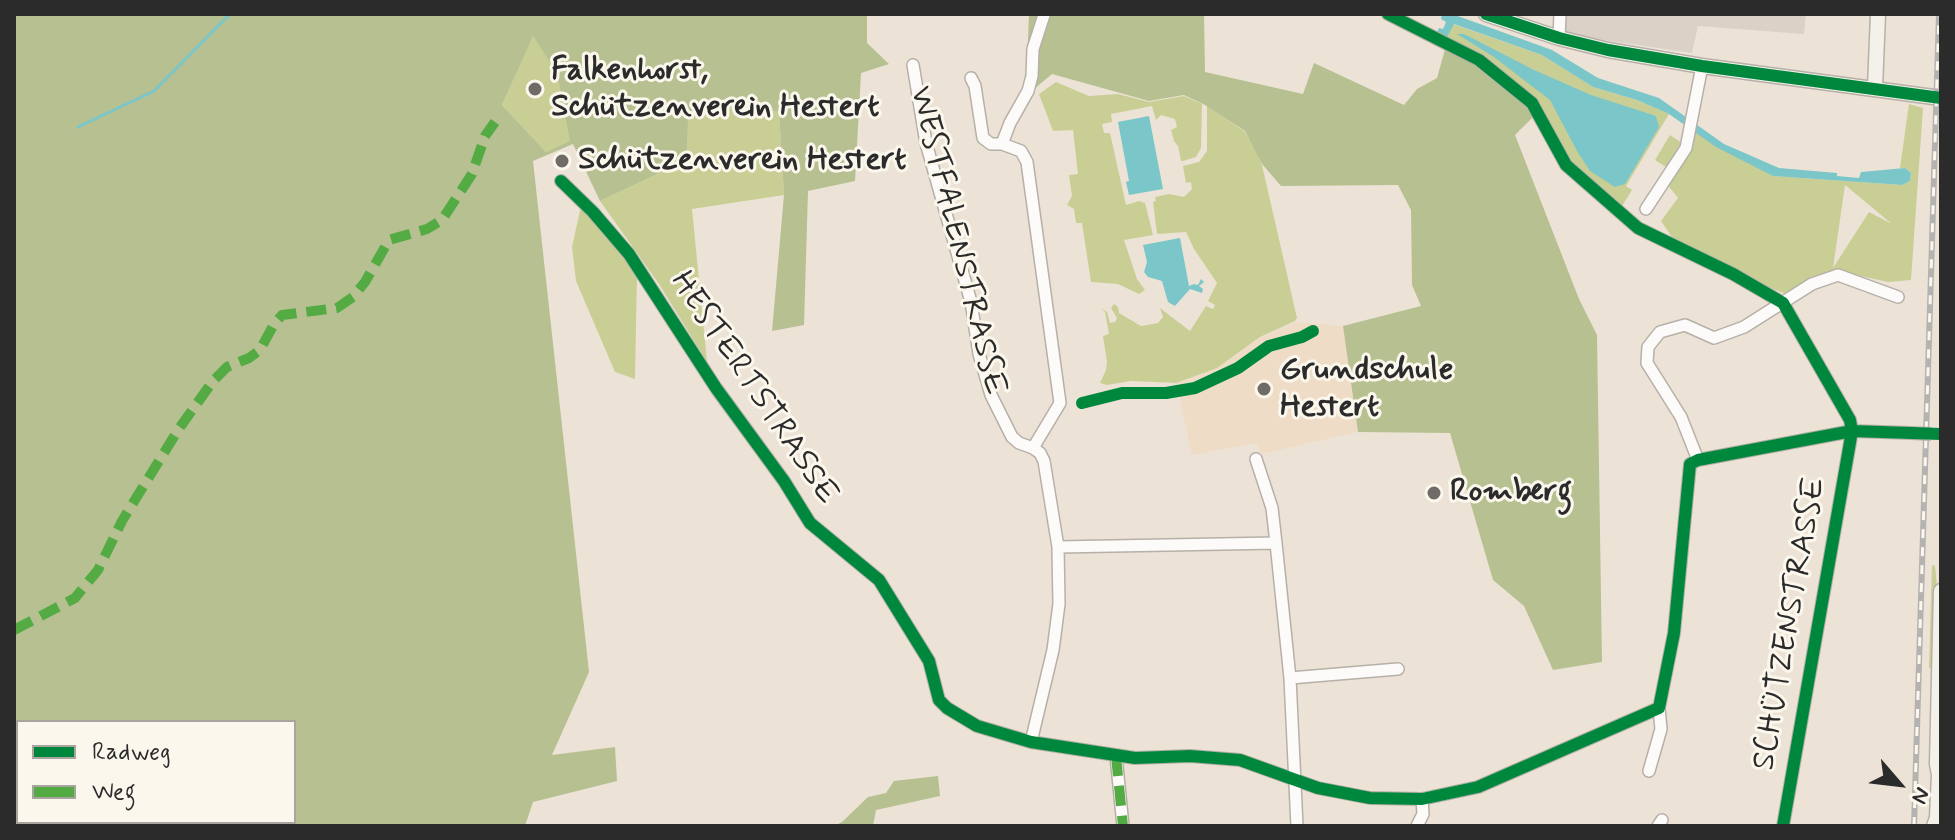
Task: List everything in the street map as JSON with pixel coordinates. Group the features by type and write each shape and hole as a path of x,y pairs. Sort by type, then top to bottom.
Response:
{"main road":[{"path":"1486,14 1608,50 1702,66 1941,98"},
{"path":"1875,88 1878,14"},
{"path":"1933,826 1938,790 1941,591"}],"street":[{"path":"1388,14 1479,60 1532,103 1566,165 1638,228 1747,281 1783,303 1850,420 1852,431"},
{"path":"1559,38 1560,14"},
{"path":"1002,144 1028,91 1033,49 1044,15"},
{"name":"WESTFALENSTRASSE","path":"913,65 926,143 971,302 979,354 991,395 1012,437 1040,453 1044,461 1058,547 1059,604 1053,650 1031,742"},
{"path":"1646,209 1686,148 1702,66"},
{"name":"WESTFALENSTRASSE","path":"971,78 983,138 991,144 1002,144 1021,151 1027,162 1060,403 1033,448"},
{"name":"HESTERTSTRASSE","path":"561,181 629,254 716,388 784,481 810,523 879,580 929,661 939,700 977,726 1031,742 1116,756 1240,760 1295,781 1370,798 1422,799 1478,787 1659,708"},
{"path":"1698,460 1681,417 1647,363 1648,347 1660,332 1685,325 1714,338 1744,327 1812,284 1838,275 1898,297"},
{"path":"1649,771 1661,729 1659,708 1674,633 1687,510 1687,469 1690,464 1852,431 1936,434"},
{"name":"SCHÜTZENSTRASSE","path":"1783,826 1852,431"},
{"path":"1256,459 1272,508 1276,543 1290,678 1297,826"},
{"path":"1058,547 1276,543"},
{"path":"1290,678 1398,669"},
{"path":"1116,756 1123,826"},
{"path":"1417,826 1423,814 1422,799"}],"shaded area":[{"path":"1564,14 1806,14 1804,34 1698,26 1692,53 1563,34"},
{"name":"Grundschule Hestert","path":"1296,322 1343,326 1358,432 1261,454 1257,443 1192,455 1176,383 1217,368 1260,338"}],"green space":[{"path":"14,14 867,14 867,43 889,64 861,73 855,181 808,191 804,325 772,331 784,195 779,112 726,104 688,121 687,160 600,201 573,144 533,161 589,672 552,755 615,747 617,781 533,802 525,826 14,826","holes":["533,36 557,73 570,141 546,152 502,105"]},
{"path":"1029,14 1204,14 1205,72 1303,94 1314,63 1404,105 1417,89 1437,78 1446,46 1496,75 1536,114 1515,135 1579,299 1597,335 1602,662 1553,670 1524,606 1493,580 1450,433 1358,432 1343,326 1421,306 1412,285 1411,210 1398,185 1281,186 1262,164 1245,131 1184,95 1149,101 1052,74 1033,90 1026,89"},
{"path":"1453,24 1542,55 1593,87 1637,100 1669,114 1626,186 1632,190 1622,206 1569,164 1537,108 1446,39"},
{"name":"Falkenhorst, Schützenverein Hestert","path":"533,35 557,73 571,141 546,152 502,105"},
{"path":"1056,82 1089,96 1118,94 1149,102 1184,96 1202,104 1201,148 1196,157 1183,161 1171,130 1177,127 1175,119 1161,115 1156,120 1152,106 1111,114 1112,122 1102,124 1104,133 1110,133 1126,205 1139,201 1145,203 1153,235 1124,240 1137,279 1145,290 1139,294 1118,284 1091,282 1082,223 1076,223 1074,209 1067,205 1072,196 1069,175 1078,174 1073,130 1053,131 1039,94"},
{"path":"726,104 779,112 784,195 692,209 707,362 659,284 600,201 687,160 688,121"},
{"path":"1909,104 1923,108 1911,280 1888,282 1833,270 1784,293 1676,243 1661,221 1678,198 1667,184 1691,130 1773,176 1902,185 1910,181 1911,173 1900,168","holes":["1845,185 1892,224 1869,212 1833,268"]},
{"path":"1207,106 1244,131 1255,148 1262,165 1297,318 1260,337 1217,368 1176,383 1100,383 1107,362 1103,336 1109,334 1105,312 1101,308 1107,312 1110,323 1117,318 1111,308 1114,304 1119,313 1141,326 1158,323 1163,317 1160,308 1190,331 1206,306 1213,309 1215,305 1208,301 1217,283 1186,232 1157,234 1153,202 1156,201 1155,197 1169,194 1184,197 1192,189 1191,182 1186,183 1183,166 1199,162 1207,151"},
{"path":"1670,135 1685,145 1669,169 1655,160"},
{"path":"581,206 637,274 635,379 615,372 576,281 572,247"},
{"path":"1932,565 1935,566 1937,586 1936,636 1932,668 1929,668"},
{"path":"938,776 940,796 876,810 873,826 834,826 868,797 886,793 894,781"}],"water":[{"path":"1442,14 1452,14 1552,50 1598,78 1659,98 1724,144 1779,168 1859,178 1861,172 1905,168 1911,173 1910,181 1902,185 1773,176 1716,147 1669,114 1637,100 1593,87 1542,55 1454,24 1446,39 1436,34 1446,22 1441,19"},
{"path":"1457,34 1464,34 1591,95 1656,116 1659,127 1625,184 1615,187 1590,171 1550,100 1494,57"},
{"path":"1149,116 1163,189 1129,195 1118,122"},
{"path":"1180,238 1189,286 1198,285 1201,279 1204,282 1199,286 1203,289 1202,293 1190,289 1175,306 1168,302 1162,281 1148,277 1144,272 1147,262 1143,245"}],"waterway":[{"path":"78,127 154,91 230,14"}],"railway":[{"path":"1914,826 1939,14"}],"marked path":[{"path":"14,630 75,598 98,570 122,521 178,430 213,381 227,367 260,350 282,315 337,308 353,297 389,240 427,229 442,220 472,174 485,136 495,122"},
{"path":"1116,756 1123,826"}],"cycle path":[{"path":"1388,14 1479,60 1532,103 1566,165 1638,228 1733,274 1783,303 1850,420 1852,431 1783,826"},
{"path":"1486,14 1608,50 1702,66 1941,98"},
{"path":"561,181 629,254 716,388 784,481 810,523 879,580 929,661 939,700 977,726 1031,742 1135,758 1190,756 1240,760 1318,788 1370,798 1422,799 1478,787 1659,708 1674,633 1690,464 1852,431 1941,434"},
{"path":"1082,403 1122,393 1166,393 1195,388 1238,368 1269,346 1313,331"}],"place":[{"name":"Falkenhorst, Schützenverein Hestert","path":"535,89"},
{"name":"Schützenverein Hestert","path":"562,161"},
{"name":"Grundschule Hestert","path":"1264,389"},
{"name":"Romberg","path":"1434,493"}]}
